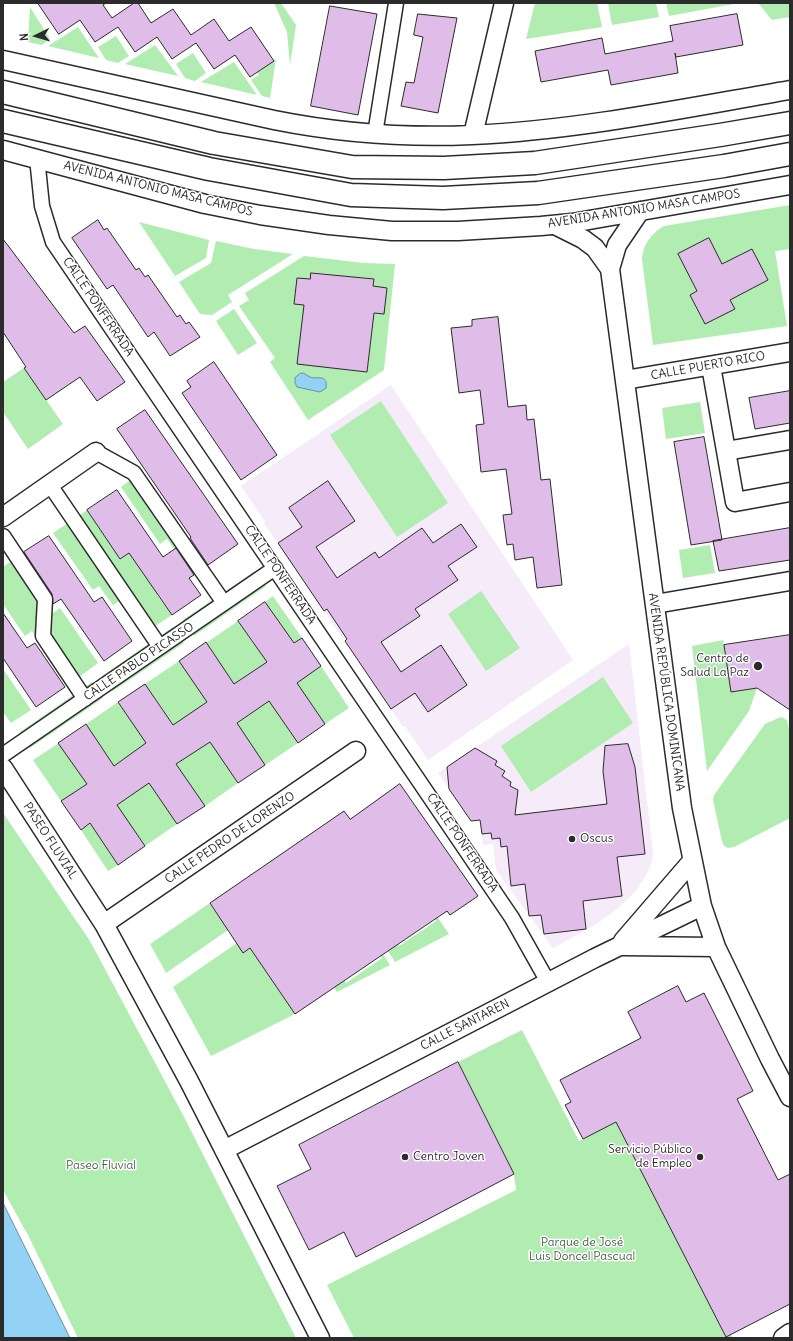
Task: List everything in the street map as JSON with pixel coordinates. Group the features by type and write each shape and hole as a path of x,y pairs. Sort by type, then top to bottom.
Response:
{"highway":[{"path":"3,92 214,142 352,167 444,168 535,163 790,123"},
{"path":"3,121 209,168 351,195 443,198 538,193 724,166 790,154"}],"street":[{"path":"375,134 396,3"},
{"path":"473,135 504,3"},
{"path":"3,60 274,120 317,128 375,134 431,136 473,135 532,130 616,120 790,90"},
{"name":"AVENIDA ANTONIO MASA CAMPOS","path":"3,150 205,204 260,215 329,225 392,231 458,231 555,225 607,218 790,185"},
{"name":"CALLE PONFERRADA","path":"37,158 42,206 53,242 512,918 548,982"},
{"name":"AVENIDA REPÚBLICA DOMINICANA","path":"640,211 617,245 610,269 682,808 702,906 716,947 790,1097"},
{"name":"AVENIDA REPÚBLICA DOMINICANA","path":"555,225 583,239 595,248 610,269"},
{"name":"CALLE PUERTO RICO","path":"625,380 790,352"},
{"path":"710,366 735,502 790,492"},
{"path":"726,450 790,440"},
{"path":"3,517 96,452 134,473 224,603"},
{"path":"50,485 160,647"},
{"path":"3,536 45,599 43,636 85,699"},
{"name":"CALLE PABLO PICASSO","path":"3,755 275,568"},
{"path":"655,604 790,581"},
{"name":"CALLE PEDRO DE LORENZO","path":"104,924 356,752"},
{"name":"PASEO FLUVIAL","path":"3,768 104,924 145,998 320,1338"},
{"path":"618,946 692,860"},
{"path":"618,946 702,906"},
{"name":"CALLE SANTAREN","path":"224,1150 618,946 716,947"},
{"path":"783,1338 790,1333"}],"shaded area":[{"path":"391,385 573,660 428,760 405,726 403,727 264,523 265,522 241,486"},
{"path":"629,644 653,853 652,861 649,870 635,892 616,910 595,925 553,948 496,870 493,844 483,845 480,820 471,821 438,773"}],"green space":[{"path":"274,3 281,3 296,25 290,65 287,32"},
{"path":"535,3 597,3 602,27 526,39"},
{"path":"608,3 656,3 659,17 612,25"},
{"path":"666,3 739,3 669,16"},
{"path":"758,3 790,3 790,17 772,20"},
{"path":"30,7 50,39 42,45 28,42"},
{"path":"78,27 99,58 48,46"},
{"path":"116,36 129,56 118,63 106,60 98,47"},
{"path":"155,45 178,76 125,64"},
{"path":"193,53 206,73 195,81 185,78 176,64"},
{"path":"276,59 270,98 262,96 251,80 259,75 257,72"},
{"path":"234,62 257,95 201,82"},
{"path":"790,205 790,249 775,251 787,326 653,345 642,259 646,244 655,232 664,226"},
{"path":"139,222 209,240 206,258 175,276"},
{"path":"216,241 254,249 293,254 228,295 232,302 212,315 200,314 179,282 211,263"},
{"path":"304,256 363,263 395,264 384,370 308,420 270,362 275,358 239,306 249,300 245,293","holes":["311,273 329,274 328,281 355,284 356,277 374,279 373,286 345,337 371,340 367,372 339,368 323,307 294,304 297,278 310,279"]},
{"path":"234,309 257,343 238,355 216,321"},
{"path":"24,368 63,424 28,449 3,412 3,382"},
{"path":"381,401 448,503 397,537 330,435"},
{"path":"700,402 705,433 666,439 662,408"},
{"path":"133,478 187,555 181,559 167,539 160,544 121,487"},
{"path":"87,510 120,559 129,553 159,593 157,595 172,615 152,628 76,518"},
{"path":"71,521 124,598 113,605 99,586 93,590 53,533"},
{"path":"710,545 715,573 683,578 679,550"},
{"path":"16,558 42,598 46,651 32,631 25,636 3,604 3,567"},
{"path":"255,571 266,586 194,636 183,620"},
{"path":"481,591 520,648 486,671 448,614"},
{"path":"273,596 302,638 277,654 284,629 265,602"},
{"path":"48,605 53,613 60,608 98,663 75,680 46,636"},
{"path":"238,621 253,643 271,659 218,695 206,643"},
{"path":"173,627 184,643 113,691 102,676"},
{"path":"723,640 731,692 757,688 749,711 707,771 692,646"},
{"path":"179,661 194,683 211,700 157,736 148,722 164,711 145,684"},
{"path":"321,666 349,708 325,724 292,686"},
{"path":"3,669 31,710 11,723 3,712"},
{"path":"603,677 633,723 531,792 501,746"},
{"path":"92,682 103,698 30,748 20,732"},
{"path":"285,690 295,705 279,716 298,743 265,765 250,743 233,726"},
{"path":"118,702 133,724 150,741 98,777 86,724"},
{"path":"781,717 787,720 790,735 790,818 734,847 728,848 724,846 722,841 713,800 714,795 765,724"},
{"path":"226,731 220,756 238,783 205,806 172,767"},
{"path":"59,743 91,781 61,801 33,760"},
{"path":"165,772 159,797 177,824 145,846 130,824 112,808"},
{"path":"106,812 115,827 100,838 118,865 108,871 81,830"},
{"name":"Paseo Fluvial","path":"3,813 90,941 184,1117 296,1338 78,1338 29,1237 3,1190"},
{"path":"355,882 399,946 436,921 416,892 419,890 449,934 395,962 346,888"},
{"path":"210,903 228,930 166,973 150,944"},
{"path":"302,917 346,983 382,958 363,929 365,927 390,965 337,992 293,924"},
{"path":"237,943 243,953 250,948 295,1014 211,1056 173,987"},
{"name":"Parque de José Luis Doncel Pascual","path":"522,1030 579,1141 616,1122 726,1337 731,1335 733,1338 354,1338 327,1285 516,1190 514,1174 458,1062"}],"water":[{"path":"301,373 313,378 324,379 326,388 320,392 297,387 295,378"},
{"path":"3,1203 70,1338 3,1338"}],"building":[{"path":"38,3 106,3 103,5 112,18 134,3 138,3 151,23 173,9 191,35 214,19 229,41 251,27 274,61 250,77 235,55 214,69 196,43 172,59 157,37 135,52 118,27 95,42 80,20 59,34"},
{"path":"330,6 377,14 358,115 311,106"},
{"path":"418,14 457,18 438,113 401,106 406,82 414,83 423,37 414,35"},
{"path":"737,14 743,45 676,57 675,53 678,73 611,85 608,70 541,82 535,51 602,38 605,54 673,41 670,26"},
{"path":"98,220 104,230 107,228 136,270 139,268 145,277 148,275 177,317 180,315 186,324 189,322 200,337 170,356 154,332 148,337 113,285 107,289 72,238"},
{"path":"709,238 722,264 752,249 768,280 730,300 735,309 705,324 690,295 697,291 678,254"},
{"path":"3,239 74,333 85,326 125,382 97,401 80,377 46,400 24,368 26,367 3,332"},
{"path":"311,273 374,279 373,286 387,288 384,314 374,313 367,372 297,364 304,305 294,304 297,278 310,279"},
{"path":"498,317 508,407 526,405 527,420 534,419 541,480 550,479 562,585 537,588 533,557 515,560 513,544 507,545 503,515 512,514 506,469 481,472 476,425 484,424 480,390 459,393 451,328 472,326 472,320"},
{"path":"214,362 277,455 241,480 182,393 191,387 187,381"},
{"path":"790,391 790,423 755,429 749,398"},
{"path":"145,410 238,544 208,565 190,538 191,537 117,429"},
{"path":"704,437 722,540 691,545 674,442"},
{"path":"328,481 355,521 316,547 337,578 375,552 379,558 422,528 433,543 461,524 477,547 448,566 458,580 415,609 420,616 381,642 401,672 441,645 467,685 428,712 415,693 391,709 345,641 347,639 327,609 324,611 278,543 302,527 289,508"},
{"path":"117,490 163,557 176,548 194,575 189,578 201,595 172,615 129,553 120,559 87,510"},
{"path":"790,528 790,560 719,571 713,541"},
{"path":"49,536 94,602 102,597 132,641 104,661 61,599 53,604 52,594 24,552"},
{"path":"265,602 294,643 302,638 321,666 297,683 325,724 298,743 269,701 237,723 265,765 238,783 210,742 176,764 205,806 177,824 149,783 117,805 145,846 118,865 90,823 81,830 61,801 87,784 58,743 86,724 114,766 146,743 118,702 145,684 173,725 207,702 179,661 206,642 234,684 267,662 238,621"},
{"path":"3,613 27,648 35,643 65,687 36,707 3,658"},
{"name":"Centro de Salud La Paz","path":"790,635 790,710 757,688 731,692 724,645"},
{"name":"Oscus","path":"628,744 635,767 645,854 617,857 622,896 583,901 586,929 544,934 541,915 529,916 525,884 511,886 507,846 501,847 500,838 492,839 491,833 482,834 480,820 471,821 449,789 447,767 475,748 497,761 495,765 505,771 502,776 511,782 510,786 518,790 515,815 607,804 603,771 605,746"},
{"path":"400,784 478,896 450,915 447,911 295,1014 250,948 243,953 210,903 344,811 350,819"},
{"name":"Servicio Público de Empleo","path":"678,986 686,1002 704,993 753,1091 737,1099 778,1180 790,1174 790,1304 726,1337 616,1122 583,1139 565,1105 571,1102 560,1080 641,1038 628,1012"},
{"name":"Centro Joven","path":"458,1062 514,1174 356,1257 344,1232 309,1250 277,1186 311,1169 299,1145"}],"place":[{"name":"Centro de Salud La Paz","path":"758,666"},
{"name":"Oscus","path":"572,839"},
{"name":"Centro Joven","path":"405,1157"},
{"name":"Servicio Público de Empleo","path":"700,1157"}]}
